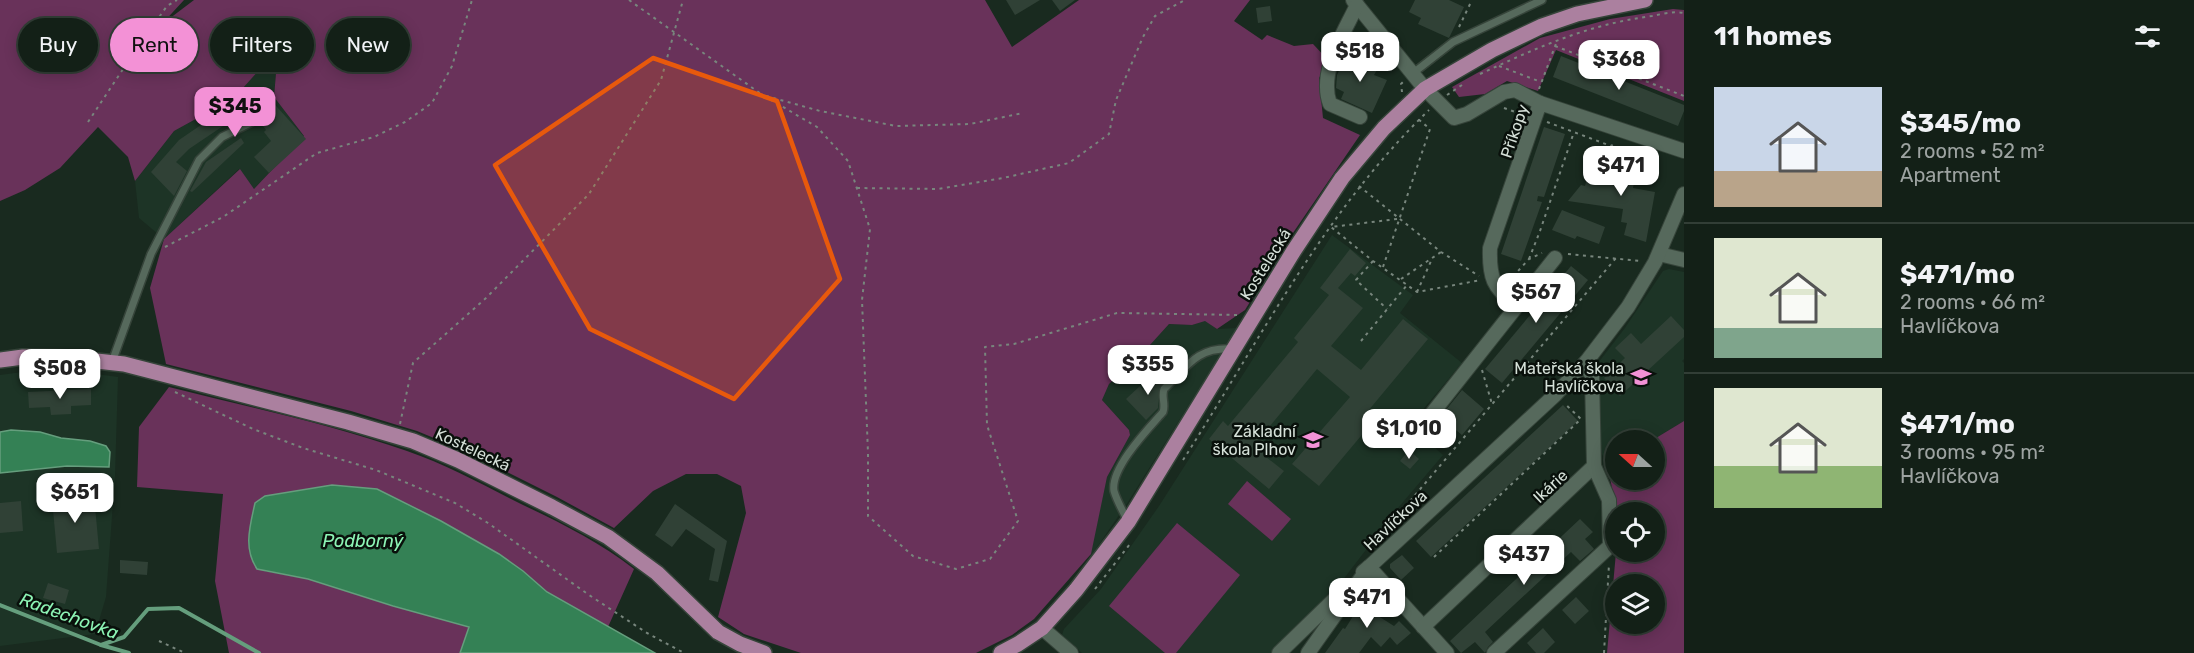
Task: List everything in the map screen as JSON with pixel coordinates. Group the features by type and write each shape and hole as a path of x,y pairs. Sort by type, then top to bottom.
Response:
{"main road":[{"name":"Kostelecká","path":"1001,653 1042,627 1076,590 1128,522 1293,252 1342,178 1384,128 1425,89 1492,50 1542,26 1577,14 1645,0"},
{"name":"Kostelecká","path":"0,360 23,357 69,358 118,363 397,436 458,460 608,537 657,573 718,632 764,653"}],"street":[{"path":"1360,117 1330,104 1327,95 1329,71 1337,46 1357,2 1412,74 1454,118 1467,114 1504,92 1515,90 1538,101"},
{"name":"Příkopy","path":"1499,292 1489,269 1490,248 1536,118 1538,101 1684,152"},
{"name":"Havlíčkova","path":"1308,653 1369,567 1554,395 1586,362 1628,307 1657,258 1684,194"},
{"path":"1419,430 1557,255"},
{"path":"1657,258 1684,260"},
{"path":"1499,292 1516,306"},
{"path":"1586,362 1592,377 1594,466 1609,502"},
{"name":"Ikárie","path":"1423,627 1594,466"},
{"path":"1494,653 1605,551"},
{"path":"1279,653 1369,567 1447,653"},
{"path":"1042,627 1071,653"}],"lane":[{"path":"1412,74 1453,42 1542,0"},
{"path":"118,363 151,254 200,160 222,137 252,122"},
{"path":"1128,522 1114,489 1120,467 1134,444 1166,406 1163,398 1164,389 1199,354 1217,348 1234,350"}],"path":[{"path":"88,122 167,6 177,0"},
{"path":"151,254 224,217 317,153 374,137 405,122 432,103 452,66 472,0"},
{"path":"629,0 761,94 817,127 848,161 870,229 862,300 868,516 913,556 956,569 990,559 1018,521 987,425 985,347 1014,344 1117,313 1255,316"},
{"path":"397,436 413,363 486,298 590,194 661,80 683,0"},
{"path":"857,188 938,189 1003,178 1069,163 1109,134 1116,100 1143,37 1155,16 1185,0"},
{"path":"1453,42 1472,0"},
{"path":"1474,76 1557,39 1596,26 1669,13 1684,14"},
{"path":"1538,101 1541,82 1557,39"},
{"path":"1554,46 1684,96"},
{"path":"1497,66 1541,82"},
{"path":"1383,267 1430,129 1418,120 1399,96 1402,92 1401,84 1412,74"},
{"path":"1445,96 1468,81"},
{"path":"761,94 820,111 896,126 970,124 1023,113"},
{"path":"1487,102 1611,146 1628,133"},
{"path":"1182,463 1305,263 1330,227 1386,153 1430,108"},
{"path":"1499,292 1528,259 1540,231 1574,131"},
{"path":"1330,227 1417,292 1484,279 1441,252 1359,186"},
{"path":"1330,227 1399,219"},
{"path":"1400,280 1441,252"},
{"path":"1528,259 1541,253 1657,258"},
{"path":"1408,530 1405,507 1616,258"},
{"path":"1417,292 1432,259"},
{"path":"1373,261 1356,280 1387,309"},
{"path":"1360,341 1407,285"},
{"path":"170,390 263,433 303,448 376,470 455,502 589,595 647,633 684,653"},
{"path":"1434,557 1581,419 1554,395"},
{"path":"1091,594 1133,539"},
{"path":"1604,653 1609,562"},
{"path":"159,641 185,653"}],"highlighted area":[{"path":"653,58 777,101 840,279 734,399 590,329 495,165"}],"shaded area":[{"path":"0,0 184,0 167,18 110,18 110,72 198,72 198,18 170,18 194,0 985,0 1012,47 1079,0 1250,0 1234,21 1262,40 1267,35 1294,46 1313,44 1329,61 1319,78 1323,118 1360,135 1284,246 1245,310 1217,329 1205,321 1192,325 1169,324 1109,384 1102,400 1129,430 1130,435 1107,477 1091,554 1034,619 1012,635 976,653 801,653 744,634 718,617 746,513 741,486 717,474 686,474 653,491 614,528 463,450 417,431 351,411 166,364 150,288 164,239 240,169 254,189 304,136 274,97 276,72 314,72 314,18 210,18 210,72 257,72 234,98 174,131 135,181 128,157 98,127 60,168 25,190 0,201"},
{"path":"1673,9 1684,10 1684,101 1556,50 1538,91 1507,81 1485,94 1459,97 1452,87 1540,38 1610,19"},
{"path":"257,72 276,72 274,97 304,136 254,189 239,169 164,239 139,218 135,181 174,131 234,98"},
{"name":"Základní škola Plhov","path":"1332,235 1413,295 1400,313 1462,363 1410,425 1443,455 1398,508 1339,585 1273,653 1082,653 1062,635 1064,629 1101,589 1159,506"},
{"name":"Mateřská škola Havlíčkova","path":"1669,269 1684,272 1684,359 1682,361 1684,363 1684,421 1665,433 1665,430 1605,430 1605,461 1599,447 1598,363 1625,328 1663,271"},
{"path":"1205,320 1217,329 1237,328 1128,502 1089,559 1107,477 1130,435 1129,430 1102,400 1109,384 1169,324 1192,325"},
{"path":"30,371 89,373 118,377 115,476 106,597 95,634 0,646 0,375"},
{"path":"169,387 319,424 407,451 466,476 580,534 634,569 608,627 547,592 499,554 441,521 377,489 265,571 308,579 470,627 460,653 229,653 215,581 223,494 137,487 139,427"},
{"path":"1684,421 1684,653 1607,653 1609,634 1665,634 1665,574 1614,574 1615,562 1665,562 1665,502 1615,502 1612,490 1665,490 1665,433"},
{"path":"1247,481 1291,519 1272,541 1228,504"},
{"path":"1177,523 1240,575 1176,653 1165,653 1109,606"}],"water":[{"path":"11,430 40,432 106,446 110,452 109,467 67,466 0,473 0,432"},
{"name":"Podborný","path":"332,485 377,489 441,521 499,554 547,592 655,653 460,653 469,627 308,579 257,569 249,545 255,503 265,496"}],"building":[{"path":"1006,0 1040,0 1015,15"},
{"path":"1052,0 1075,0 1060,11"},
{"path":"1415,0 1449,0 1464,7 1449,38 1418,24 1421,18 1409,12"},
{"path":"1270,6 1272,21 1258,23 1256,8"},
{"path":"1347,54 1378,68 1374,75 1387,80 1372,113 1341,99 1344,92 1336,88 1337,75"},
{"path":"1561,56 1684,105 1678,126 1553,77"},
{"path":"249,92 258,105 268,97 306,139 269,173 254,157 271,141 256,116 228,128 226,124 189,149 176,162 187,171 174,196 151,172 179,140"},
{"path":"1544,127 1565,134 1544,197 1538,196 1537,201 1542,202 1521,261 1501,254"},
{"path":"241,138 244,143 192,192 190,191 206,162"},
{"path":"1622,154 1639,157 1633,188 1655,192 1646,242 1624,235 1627,223 1621,222 1623,209 1568,201 1581,185 1585,186 1586,182 1596,183 1599,172 1618,176"},
{"path":"1562,210 1605,227 1599,244 1577,236 1575,239 1552,230"},
{"path":"1350,249 1366,263 1355,276 1351,273 1338,288 1363,308 1331,346 1361,370 1403,319 1428,339 1368,411 1376,418 1319,486 1292,464 1350,397 1317,369 1260,438 1273,449 1266,457 1284,471 1269,489 1209,439 1223,421 1228,426 1298,342 1294,338 1329,295 1320,288"},
{"path":"1571,266 1588,280 1502,383 1485,369"},
{"path":"1671,316 1684,330 1684,337 1620,396 1604,378 1625,358 1615,348 1631,333 1641,344"},
{"path":"1166,368 1171,374 1159,388 1158,408 1146,420 1126,399 1140,386 1143,390"},
{"path":"91,389 91,405 71,406 71,414 51,415 50,407 29,408 28,392"},
{"path":"1462,390 1484,409 1462,435 1451,426 1435,445 1425,436"},
{"path":"1563,405 1578,421 1431,557 1416,541"},
{"path":"1409,450 1419,459 1410,469 1400,461"},
{"path":"94,496 99,549 57,553 52,499"},
{"path":"21,501 23,531 0,533 0,503"},
{"path":"675,504 727,541 718,582 709,580 715,549 686,529 672,547 655,535"},
{"path":"1580,519 1593,532 1585,539 1594,549 1580,561 1571,552 1485,632 1493,642 1485,653 1475,642 1461,653 1450,641"},
{"path":"1402,555 1414,568 1401,580 1390,568 1390,564"},
{"path":"120,560 148,562 147,575 120,573"},
{"path":"48,583 69,590 65,604 43,598"},
{"path":"1368,592 1383,603 1375,614 1394,626 1399,621 1411,633 1397,645 1390,637 1381,647 1371,637 1359,653 1325,653 1343,628 1345,629"},
{"path":"1576,597 1589,611 1575,624 1562,610"},
{"path":"1543,628 1555,642 1544,653 1536,653 1527,643"}],"waterway":[{"name":"Radechovka","path":"0,605 101,645 129,653"},
{"path":"101,645 124,637 148,609 179,608 259,653"}],"place":[{"name":"Mateřská škola Havlíčkova","path":"1641,377"},
{"name":"Základní škola Plhov","path":"1313,440"}]}
